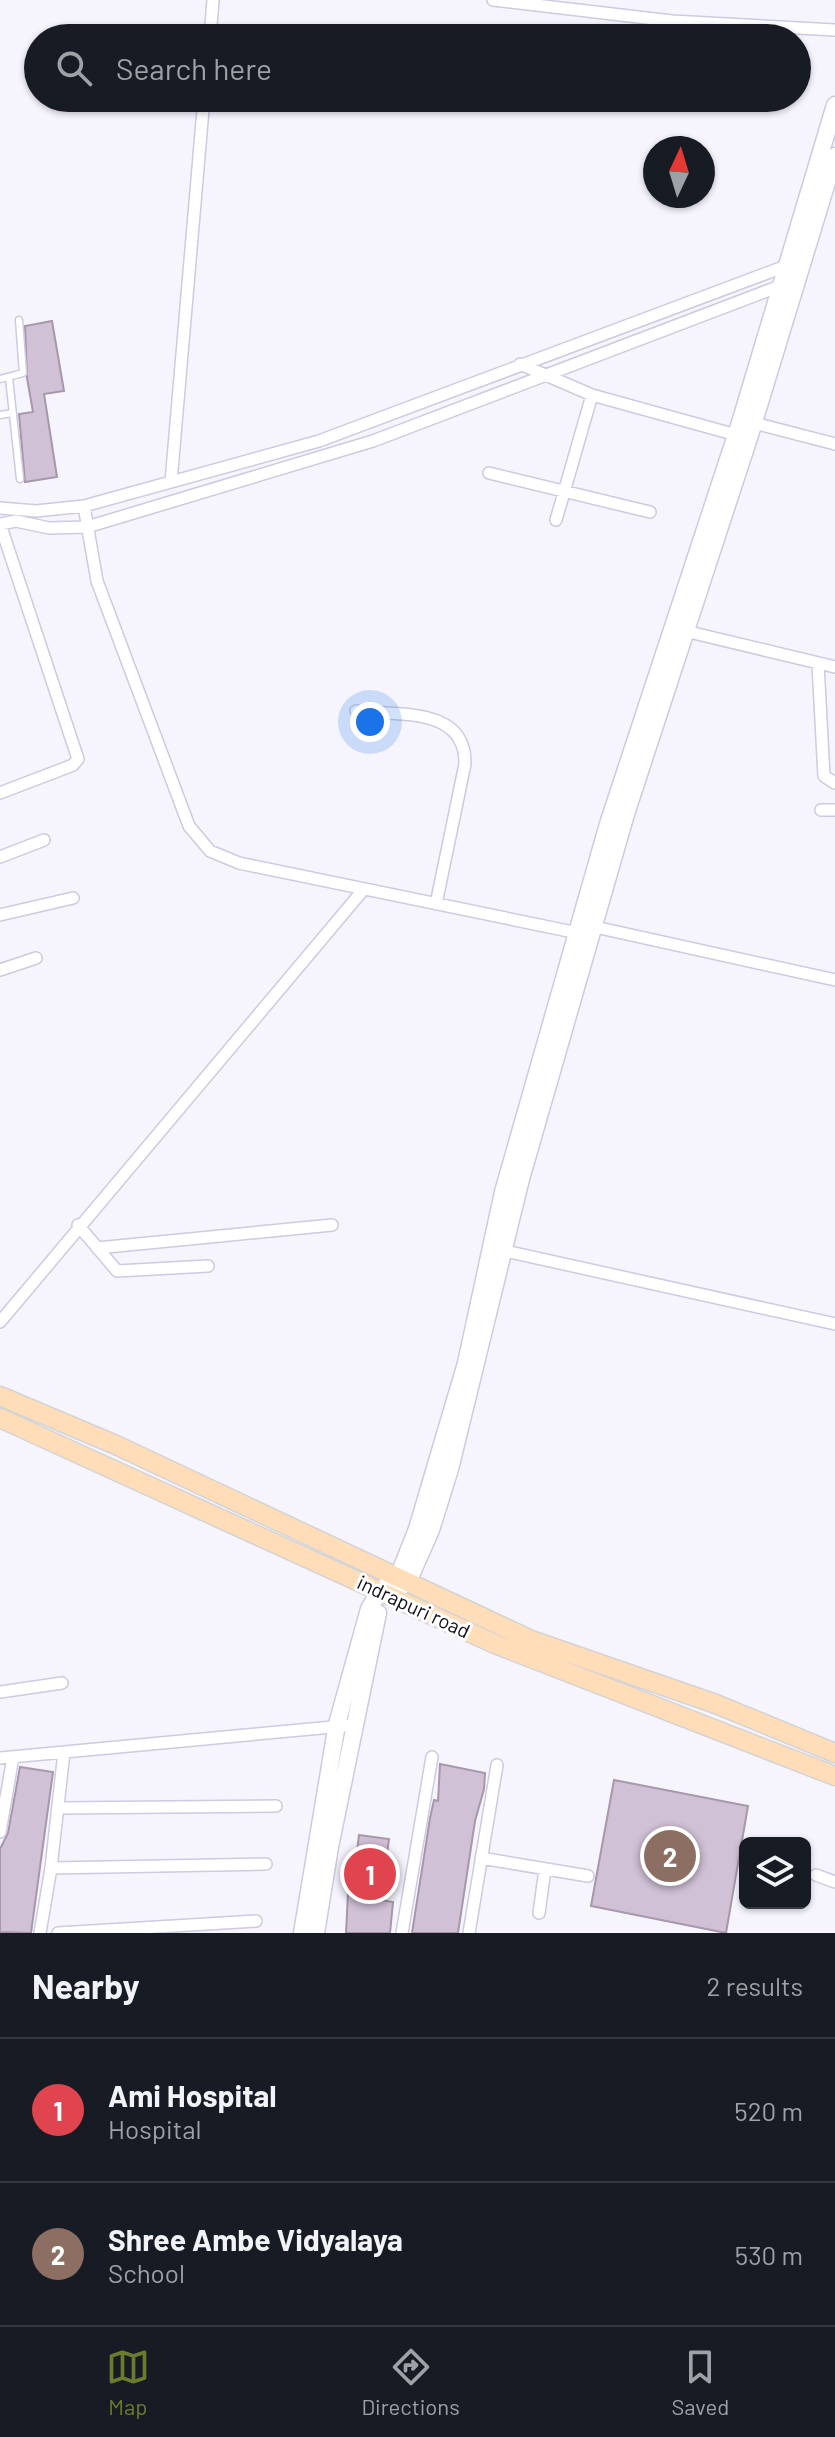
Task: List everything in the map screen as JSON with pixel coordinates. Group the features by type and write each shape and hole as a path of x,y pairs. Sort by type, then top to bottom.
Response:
{"main road":[{"path":"0,1396 116,1445 328,1547 403,1579 444,1602 531,1640 716,1704 835,1753"},
{"name":"indrapuri road","path":"0,1418 495,1644 835,1776"}],"street":[{"path":"211,24 213,0"},
{"path":"493,0 672,21 726,24"},
{"path":"811,29 835,30"},
{"path":"302,1933 346,1725 378,1613 385,1592 403,1579 431,1530 450,1469 521,1179 595,927 643,738 685,631 746,432 780,286 835,105"},
{"path":"171,482 203,112"},
{"path":"403,1579 462,1377 503,1192 578,933 835,156"},
{"path":"0,508 36,511 84,506 337,435 786,266"},
{"path":"0,793 73,765 78,759 0,524 8,521 49,528 87,527 373,441 780,286"},
{"path":"520,364 592,395 746,432 835,444"},
{"path":"556,520 592,395"},
{"path":"489,473 650,512"},
{"path":"84,506 97,581 189,826 210,851 239,863 578,933"},
{"path":"685,631 835,667"},
{"path":"818,664 824,776 835,783"},
{"path":"356,711 434,719 449,724 460,734 465,749 465,764 436,904"},
{"path":"821,810 835,810"},
{"path":"0,857 44,840"},
{"path":"0,1322 78,1225 364,889"},
{"path":"0,915 73,898"},
{"path":"595,927 835,980"},
{"path":"0,970 36,958"},
{"path":"78,1225 117,1271 208,1266"},
{"path":"97,1248 332,1225"},
{"path":"505,1251 835,1324"},
{"path":"0,1692 62,1683"},
{"path":"0,1758 346,1725"},
{"path":"316,1933 346,1725"},
{"path":"40,1933 59,1808 64,1752"},
{"path":"0,1832 13,1757"},
{"path":"402,1933 432,1757"},
{"path":"469,1933 497,1765"},
{"path":"59,1808 276,1806"},
{"path":"481,1858 588,1876"},
{"path":"51,1868 266,1864"},
{"path":"539,1913 545,1869"},
{"path":"816,1875 835,1882"},
{"path":"58,1933 256,1921"}],"lane":[{"path":"0,379 23,373 19,320"},
{"path":"9,378 20,479"},
{"path":"0,415 13,413"}],"building":[{"path":"52,321 64,391 44,394 57,477 25,482 19,414 33,412 27,378 25,326"},
{"path":"440,1764 485,1773 484,1789 475,1821 458,1933 412,1933 430,1818 434,1800 438,1801"},
{"path":"20,1767 53,1772 31,1933 0,1932 0,1849 8,1833"},
{"path":"614,1780 748,1806 743,1837 739,1837 739,1858 726,1933 591,1906"},
{"path":"359,1835 389,1839 381,1900 393,1902 390,1933 346,1933 348,1893 352,1894"}],"place":[{"name":"Shree Ambe Vidyalaya","path":"670,1856"},
{"name":"Ami Hospital","path":"370,1874"}]}
